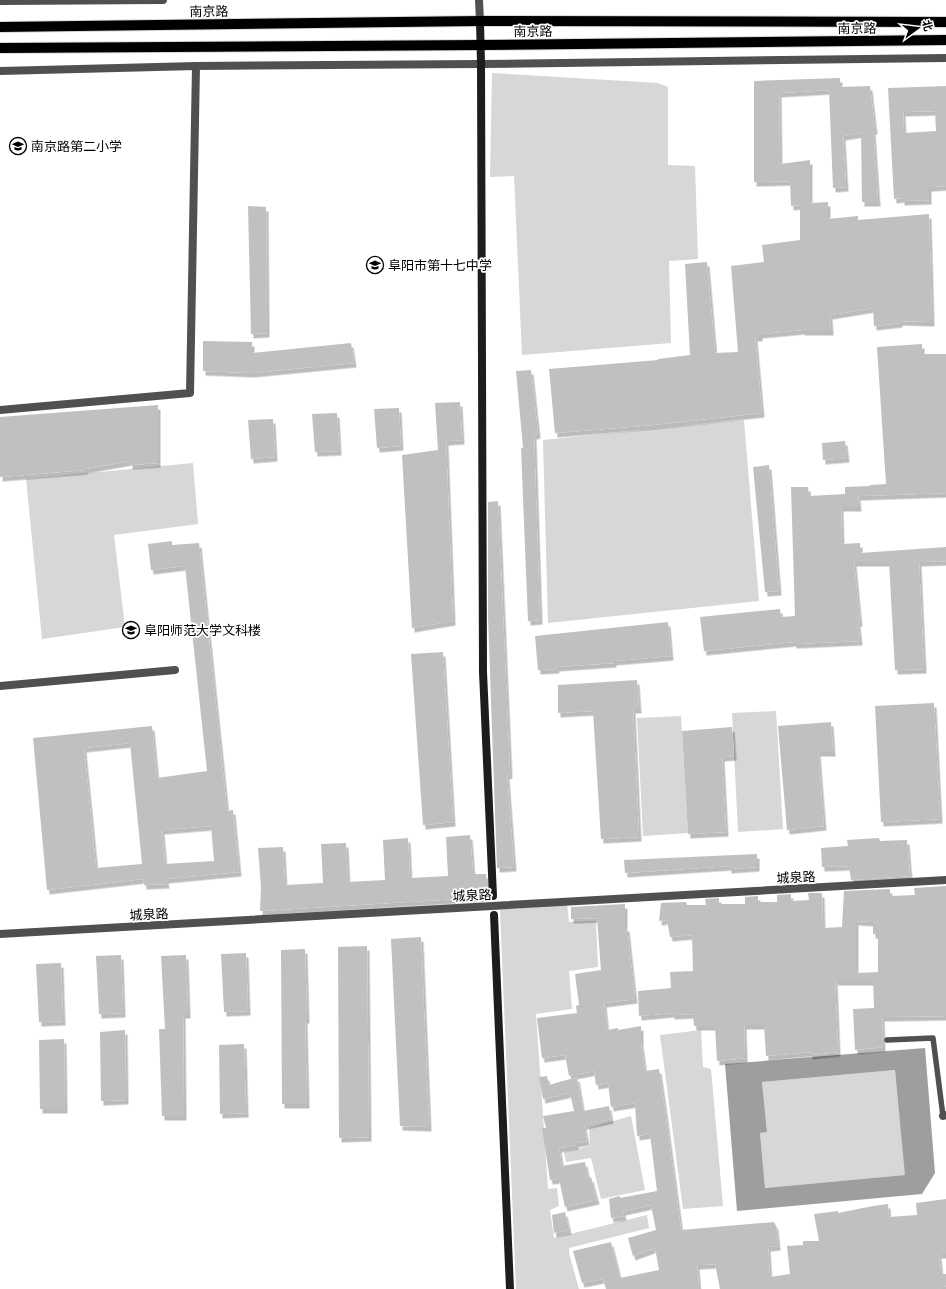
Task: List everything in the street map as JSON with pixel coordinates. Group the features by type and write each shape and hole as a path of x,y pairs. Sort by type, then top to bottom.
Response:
{"main road":[{"name":"南京路","path":"0,27 480,21 946,22"},
{"path":"480,21 482,672 493,896"},
{"name":"南京路","path":"0,48 946,40"},
{"path":"494,915 510,1289"}],"street":[{"path":"0,1 163,0"},
{"path":"479,0 480,21"},
{"path":"0,70 196,66 946,58"},
{"path":"0,410 190,393 196,66"},
{"path":"0,686 175,670"},
{"name":"城泉路","path":"0,934 946,880"}],"lane":[{"path":"888,1040 933,1038 944,1116"}],"shaded area":[{"path":"492,73 658,83 668,87 668,165 695,166 698,259 669,261 671,343 522,355 514,176 490,177"},
{"path":"744,420 759,601 548,623 543,440"},
{"path":"193,463 198,524 114,535 125,627 42,639 26,479"},
{"path":"776,711 783,829 738,832 732,713"},
{"path":"681,716 688,833 643,836 637,718"},
{"path":"567,904 569,922 596,921 598,967 569,971 572,1009 536,1014 548,1189 557,1188 559,1206 550,1210 554,1238 647,1215 649,1228 569,1248 579,1289 516,1289 500,910"},
{"path":"701,1030 703,1067 711,1069 723,1206 683,1209 660,1035"},
{"path":"925,1048 935,1173 922,1194 737,1211 725,1064","holes":["895,1070 905,1175 765,1188 760,1133 767,1132 762,1082"]},
{"path":"895,1070 906,1175 765,1188 760,1133 767,1132 762,1082"},
{"path":"631,1116 645,1190 601,1199 591,1158 566,1162 564,1152 590,1146 589,1128"}],"building":[{"path":"840,78 840,87 870,86 875,130 873,130 878,202 862,202 861,133 843,136 846,187 833,188 829,90 779,93 780,164 810,160 810,203 828,202 828,219 858,216 858,220 929,214 932,322 900,321 900,323 874,326 873,308 830,315 831,331 802,330 760,334 760,337 755,337 762,413 652,425 555,433 549,369 658,360 690,355 685,264 707,262 715,353 738,352 731,266 764,262 762,245 800,240 800,205 791,206 790,181 754,182 754,81"},
{"path":"946,86 946,186 929,187 929,200 902,201 902,198 894,199 888,88","holes":["935,111 936,131 904,133 903,112"]},
{"path":"248,206 266,207 267,333 251,334"},
{"path":"203,341 252,342 252,353 351,343 354,363 252,373 203,371"},
{"path":"922,344 922,354 946,354 946,493 858,496 859,507 841,507 842,544 860,543 860,553 946,547 946,561 919,562 924,669 895,670 889,562 854,562 860,622 858,622 860,641 794,644 794,642 704,651 700,617 780,609 781,617 795,616 791,487 808,487 809,496 845,494 845,487 886,484 877,347"},
{"path":"531,370 538,434 534,435 540,620 528,621 521,448 523,448 516,371"},
{"path":"460,402 462,440 446,441 453,621 412,628 402,455 438,450 435,403"},
{"path":"158,405 158,463 130,465 130,461 85,470 0,477 0,417"},
{"path":"399,408 401,446 377,448 374,409"},
{"path":"337,413 339,451 315,452 312,414"},
{"path":"273,419 275,457 251,459 248,420"},
{"path":"845,441 847,458 823,460 822,443"},
{"path":"769,465 779,591 765,592 753,467"},
{"path":"498,501 510,774 507,775 514,867 497,868 488,617 488,502"},
{"path":"172,541 172,545 199,543 227,811 233,810 239,872 166,879 167,884 144,885 143,879 47,890 33,738 152,726 157,778 207,771 185,566 151,570 148,544","holes":["130,743 142,864 96,868 84,748","211,826 214,861 165,864 162,830"]},
{"path":"668,622 671,656 538,670 535,636"},
{"path":"443,652 453,822 423,825 411,654"},
{"path":"637,680 639,709 633,709 639,837 601,839 593,711 558,713 558,685"},
{"path":"934,703 940,819 881,822 875,706"},
{"path":"831,722 833,752 818,752 824,826 787,830 778,726"},
{"path":"732,727 734,756 722,757 726,832 688,834 682,731"},
{"path":"470,835 473,874 486,874 488,897 260,911 261,887 258,848 283,847 285,885 323,883 321,844 346,843 348,882 385,880 383,840 408,838 410,878 448,876 446,837"},
{"path":"879,838 880,841 907,840 910,876 851,880 849,866 822,867 821,848 848,846 847,840"},
{"path":"757,854 757,867 729,869 729,866 625,873 624,860"},
{"path":"946,886 946,1016 882,1017 883,1047 855,1050 853,1009 874,1008 873,981 836,981 835,978 838,1052 810,1055 810,1052 766,1056 764,1025 744,1025 745,1058 717,1061 715,1026 694,1026 693,1014 672,1015 672,1013 639,1016 638,991 671,988 670,972 693,971 692,935 670,937 667,920 659,921 661,903 686,902 687,905 706,905 705,899 719,898 719,904 745,904 745,897 758,896 758,902 777,902 777,895 791,894 791,901 809,900 808,893 822,893 823,928 842,927 844,891 890,889 890,896 915,895 914,888","holes":["856,921 873,922 873,934 878,934 878,972 856,973"]},
{"path":"625,904 625,927 627,927 635,999 604,1003 607,1030 618,1028 618,1030 641,1026 641,1043 645,1071 659,1069 681,1230 774,1222 776,1226 778,1246 768,1247 770,1277 790,1274 787,1246 803,1245 803,1241 819,1241 814,1214 838,1211 838,1213 888,1204 889,1217 917,1215 916,1203 946,1199 946,1254 939,1254 941,1274 946,1274 946,1286 943,1287 943,1289 720,1289 715,1264 697,1265 699,1289 606,1289 603,1279 582,1283 573,1251 611,1242 620,1278 659,1270 655,1248 633,1256 628,1238 656,1230 651,1205 623,1211 624,1216 611,1218 609,1199 657,1191 650,1134 637,1136 635,1103 611,1107 608,1083 596,1085 594,1071 569,1076 565,1055 542,1058 537,1018 577,1013 576,1006 579,1005 575,974 601,970 597,918 571,919 571,907"},
{"path":"421,937 429,1127 400,1126 391,939"},
{"path":"367,946 369,1137 339,1138 338,947"},
{"path":"305,949 307,1104 282,1104 281,950"},
{"path":"246,953 248,1011 224,1012 221,954"},
{"path":"121,955 123,1013 99,1014 96,956"},
{"path":"186,955 188,1014 183,1014 184,1116 162,1116 159,1029 165,1029 161,956"},
{"path":"61,963 63,1021 39,1022 36,964"},
{"path":"125,1030 126,1100 101,1101 100,1032"},
{"path":"64,1039 65,1109 40,1109 39,1040"},
{"path":"244,1044 246,1113 220,1114 219,1045"},
{"path":"547,1076 549,1085 577,1077 583,1111 609,1106 611,1119 584,1125 587,1141 576,1143 576,1145 559,1148 562,1166 585,1162 588,1178 591,1177 597,1200 565,1207 559,1179 550,1180 542,1128 546,1128 543,1116 574,1111 570,1093 543,1099 539,1077"},
{"path":"565,1212 569,1230 554,1233 552,1215"}],"place":[{"name":"南京路第二小学","path":"18,146"},
{"name":"阜阳市第十七中学","path":"375,265"},
{"name":"阜阳师范大学文科楼","path":"131,630"}]}
